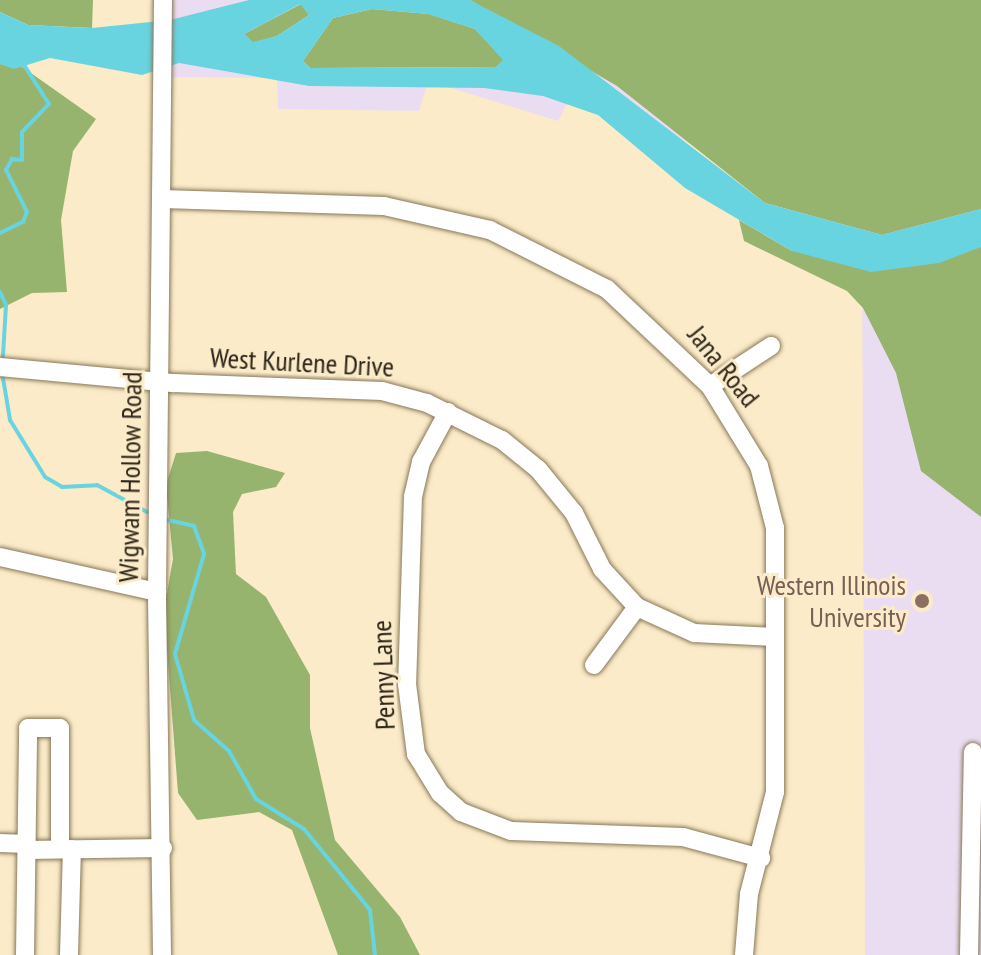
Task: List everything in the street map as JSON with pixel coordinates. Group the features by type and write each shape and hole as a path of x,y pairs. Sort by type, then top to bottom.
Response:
{"street":[{"name":"Wigwam Hollow Road","path":"162,955 163,848 157,592 163,6"},
{"name":"Jana Road","path":"163,199 384,206 490,230 607,289 710,386 769,491 775,637 775,792 761,858 745,912 744,955"},
{"path":"710,386 771,346"},
{"name":"West Kurlene Drive","path":"0,367 159,381 382,391 448,412 538,469 574,513 602,569 637,607 694,633 775,637"},
{"name":"Penny Lane","path":"448,412 421,462 413,496 407,684 414,746 440,793 461,812 511,831 683,837 761,858"},
{"path":"0,557 157,592"},
{"path":"594,665 637,607"},
{"path":"25,955 28,728 60,728 69,955"},
{"path":"969,955 973,752"},
{"path":"0,843 66,849 163,848"}],"shaded area":[{"name":"Western Illinois University","path":"164,0 981,0 981,955 865,955 862,246 580,79 558,121 428,81 419,111 278,109 277,78 163,77"}],"green space":[{"path":"0,0 93,0 92,28 28,25 0,12"},
{"path":"470,0 981,0 981,209 882,235 765,203 617,86"},
{"path":"301,4 309,15 277,36 253,43 244,34"},
{"path":"372,9 429,14 475,29 504,60 496,67 310,68 303,61 333,18"},
{"path":"0,64 21,66 96,119 73,151 61,220 67,292 32,293 0,309"},
{"path":"739,220 792,251 981,247 981,517 921,471 896,373 863,308 847,291 744,241"},
{"path":"207,451 285,473 276,487 242,494 233,512 236,574 266,597 310,675 310,728 335,840 400,917 420,955 338,955 292,830 259,812 197,820 178,793 164,610 173,559 166,485 176,453"}],"water":[{"path":"249,0 470,0 559,46 765,203 882,235 981,209 981,247 939,263 871,272 792,251 685,188 598,115 543,96 484,88 309,86 179,63 142,75 50,58 14,69 0,64 0,12 28,25 92,28 170,20","holes":["300,4 309,15 277,36 253,42 244,34","372,9 428,14 475,29 503,60 496,67 310,68 303,61 333,18"]}],"waterway":[{"path":"0,233 23,222 27,212 6,170 12,159 22,160 22,132 49,104 22,62"},
{"path":"0,292 6,305 3,356"},
{"path":"3,378 10,420 45,477 62,487 97,485 147,512"},
{"path":"168,520 194,526 204,554 175,654 194,720 229,751 256,799 304,829 370,910 375,955"}],"place":[{"name":"Western Illinois University","path":"922,601"}]}
